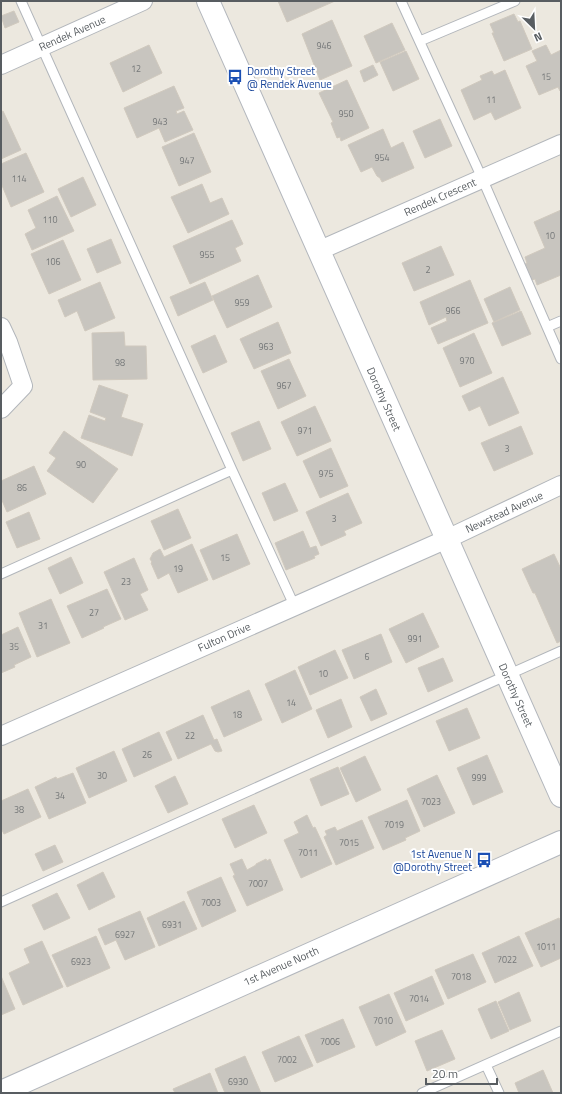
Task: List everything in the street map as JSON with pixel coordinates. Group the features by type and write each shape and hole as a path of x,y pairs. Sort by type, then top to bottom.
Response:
{"street":[{"name":"Rendek Avenue","path":"1,65 143,1"},
{"name":"Dorothy Street","path":"208,1 561,796"},
{"name":"Rendek Crescent","path":"318,250 561,144"},
{"path":"1,327 8,342 23,386 1,409"},
{"name":"Newstead Avenue","path":"447,538 561,484"},
{"name":"Fulton Drive","path":"1,736 447,538"},
{"name":"1st Avenue North","path":"1,1092 561,842"}],"lane":[{"path":"21,1 294,606"},
{"path":"401,1 482,178 561,359"},
{"path":"420,41 515,1"},
{"path":"547,327 561,321"},
{"path":"1,574 232,470"},
{"path":"1,902 561,651"},
{"path":"422,1093 561,1031"},
{"path":"486,1065 499,1093"}],"building":[{"path":"278,1 335,1 287,22"},
{"path":"14,11 19,22 5,28 1,16"},
{"path":"514,14 518,22 520,21 532,49 504,61 492,33 494,33 490,24"},
{"path":"332,20 352,66 320,80 302,34"},
{"path":"392,23 405,50 376,63 364,36"},
{"path":"149,45 162,73 123,92 110,63"},
{"path":"546,45 551,55 561,50 561,91 558,87 539,95 526,66 537,61 532,51"},
{"path":"406,51 419,79 393,91 380,62"},
{"path":"373,65 378,75 364,82 360,71"},
{"path":"505,70 521,108 495,120 491,112 474,120 461,90 482,80 480,76 492,71 494,75"},
{"path":"347,80 369,128 341,141 340,137 337,138 331,123 333,122 319,93"},
{"path":"174,86 184,108 176,111 177,114 184,111 193,130 165,142 159,128 137,138 124,108"},
{"path":"3,111 21,150 1,159 1,112"},
{"path":"440,119 452,146 425,158 413,131"},
{"path":"383,129 391,148 403,142 414,168 382,182 372,167 361,172 348,145"},
{"path":"194,133 211,172 179,186 162,147"},
{"path":"26,153 44,192 11,207 1,183 1,164"},
{"path":"83,177 96,205 71,217 58,189"},
{"path":"202,184 210,203 222,198 229,214 188,233 171,197"},
{"path":"57,196 74,231 32,250 25,234 36,228 28,210"},
{"path":"561,210 561,275 537,285 535,279 532,280 525,264 527,263 525,257 545,248 534,222"},
{"path":"232,220 243,244 235,248 241,261 190,284 173,246"},
{"path":"111,239 121,263 97,273 87,249"},
{"path":"63,240 81,280 49,294 31,254"},
{"path":"441,246 454,275 414,291 402,263"},
{"path":"258,275 272,307 227,328 212,296"},
{"path":"470,280 488,323 438,344 431,328 447,321 446,317 429,325 420,302"},
{"path":"100,282 115,318 85,331 77,311 65,317 58,300"},
{"path":"205,282 213,300 178,316 170,297"},
{"path":"510,287 520,310 494,322 484,299"},
{"path":"521,311 531,334 502,346 492,323"},
{"path":"278,322 291,353 254,369 240,339"},
{"path":"124,332 125,346 146,346 147,379 93,380 92,333"},
{"path":"474,333 492,373 460,387 443,348"},
{"path":"215,335 227,362 203,373 191,346"},
{"path":"289,359 306,396 278,409 261,371"},
{"path":"503,377 519,413 489,426 480,406 469,411 462,396"},
{"path":"99,385 128,395 121,417 143,424 132,456 81,438 89,415 105,421 106,418 90,412"},
{"path":"315,406 331,441 297,456 281,422"},
{"path":"259,421 271,449 243,461 231,433"},
{"path":"521,426 533,454 494,471 481,443"},
{"path":"64,431 118,469 93,503 47,471 56,458 49,453"},
{"path":"331,448 348,486 320,498 303,461"},
{"path":"34,466 46,494 7,512 1,498 1,481"},
{"path":"285,483 298,511 274,521 262,493"},
{"path":"348,493 362,523 344,531 346,535 321,546 306,512"},
{"path":"178,509 191,538 164,550 151,521"},
{"path":"29,512 40,539 17,548 6,522"},
{"path":"303,531 310,548 316,546 319,554 314,556 315,558 286,570 275,543"},
{"path":"237,534 250,564 213,580 200,550"},
{"path":"192,544 208,580 178,593 169,573 158,579 150,559 153,553 160,549 164,557"},
{"path":"554,554 561,569 561,641 557,643 535,593 533,593 522,569"},
{"path":"71,557 83,583 60,594 48,568"},
{"path":"134,558 148,590 140,594 148,610 125,620 104,572"},
{"path":"107,589 121,619 82,638 67,606"},
{"path":"51,599 70,643 37,657 19,613"},
{"path":"423,613 439,647 406,663 389,629"},
{"path":"18,627 31,657 14,665 15,667 1,673 1,635"},
{"path":"381,634 392,662 354,679 342,650"},
{"path":"335,650 348,678 310,695 298,667"},
{"path":"443,658 453,681 428,692 418,668"},
{"path":"295,670 312,709 282,723 265,684"},
{"path":"376,689 387,714 371,721 360,697"},
{"path":"249,690 262,720 224,737 211,707"},
{"path":"341,699 352,727 328,738 316,710"},
{"path":"467,708 480,738 449,751 436,721"},
{"path":"203,715 214,740 217,739 222,751 215,751 211,744 178,759 166,732"},
{"path":"159,732 172,760 134,777 122,749"},
{"path":"114,751 127,781 89,798 76,768"},
{"path":"487,755 503,792 473,805 457,768"},
{"path":"365,756 381,790 356,802 340,768"},
{"path":"338,767 349,794 321,806 310,779"},
{"path":"73,773 86,803 49,819 35,787 56,777 57,779"},
{"path":"437,775 455,813 424,827 407,789"},
{"path":"175,776 188,804 168,813 155,786"},
{"path":"28,789 41,817 4,834 1,828 1,801"},
{"path":"407,800 420,831 405,838 406,840 383,850 368,817"},
{"path":"254,805 267,833 235,848 222,819"},
{"path":"307,815 313,828 315,827 332,864 301,878 284,840 299,833 294,822"},
{"path":"362,820 374,848 336,865 324,837 327,835 325,831 335,827 337,831"},
{"path":"55,845 63,862 43,871 35,854"},
{"path":"242,859 247,870 266,859 267,861 270,859 283,890 247,906 233,876 235,875 230,864"},
{"path":"103,872 115,897 89,910 77,885"},
{"path":"221,877 236,911 202,927 187,892"},
{"path":"57,893 70,918 44,930 32,905"},
{"path":"184,901 197,929 159,946 147,918"},
{"path":"140,911 155,947 125,960 116,940 105,945 98,929"},
{"path":"559,918 561,922 561,958 541,967 525,933"},
{"path":"96,936 110,968 67,987 52,955"},
{"path":"519,936 533,966 495,983 482,953"},
{"path":"42,941 63,987 23,1005 9,973 30,963 24,949"},
{"path":"473,954 486,982 448,999 435,970"},
{"path":"1,976 15,1009 1,1015"},
{"path":"432,976 444,1004 406,1021 394,993"},
{"path":"519,992 531,1021 510,1030 498,1002"},
{"path":"389,994 406,1032 376,1046 359,1007"},
{"path":"496,1001 509,1031 491,1039 478,1009"},
{"path":"343,1019 355,1047 317,1063 305,1035"},
{"path":"442,1030 455,1059 427,1071 415,1041"},
{"path":"299,1036 313,1066 275,1082 262,1052"},
{"path":"245,1056 261,1093 225,1093 215,1069"},
{"path":"543,1070 553,1093 519,1093 515,1083"},
{"path":"210,1073 218,1093 175,1093 173,1089"}],"place":[{"name":"Dorothy Street @ Rendek Avenue","path":"235,77"},
{"name":"1st Avenue N @Dorothy Street","path":"484,860"}]}
